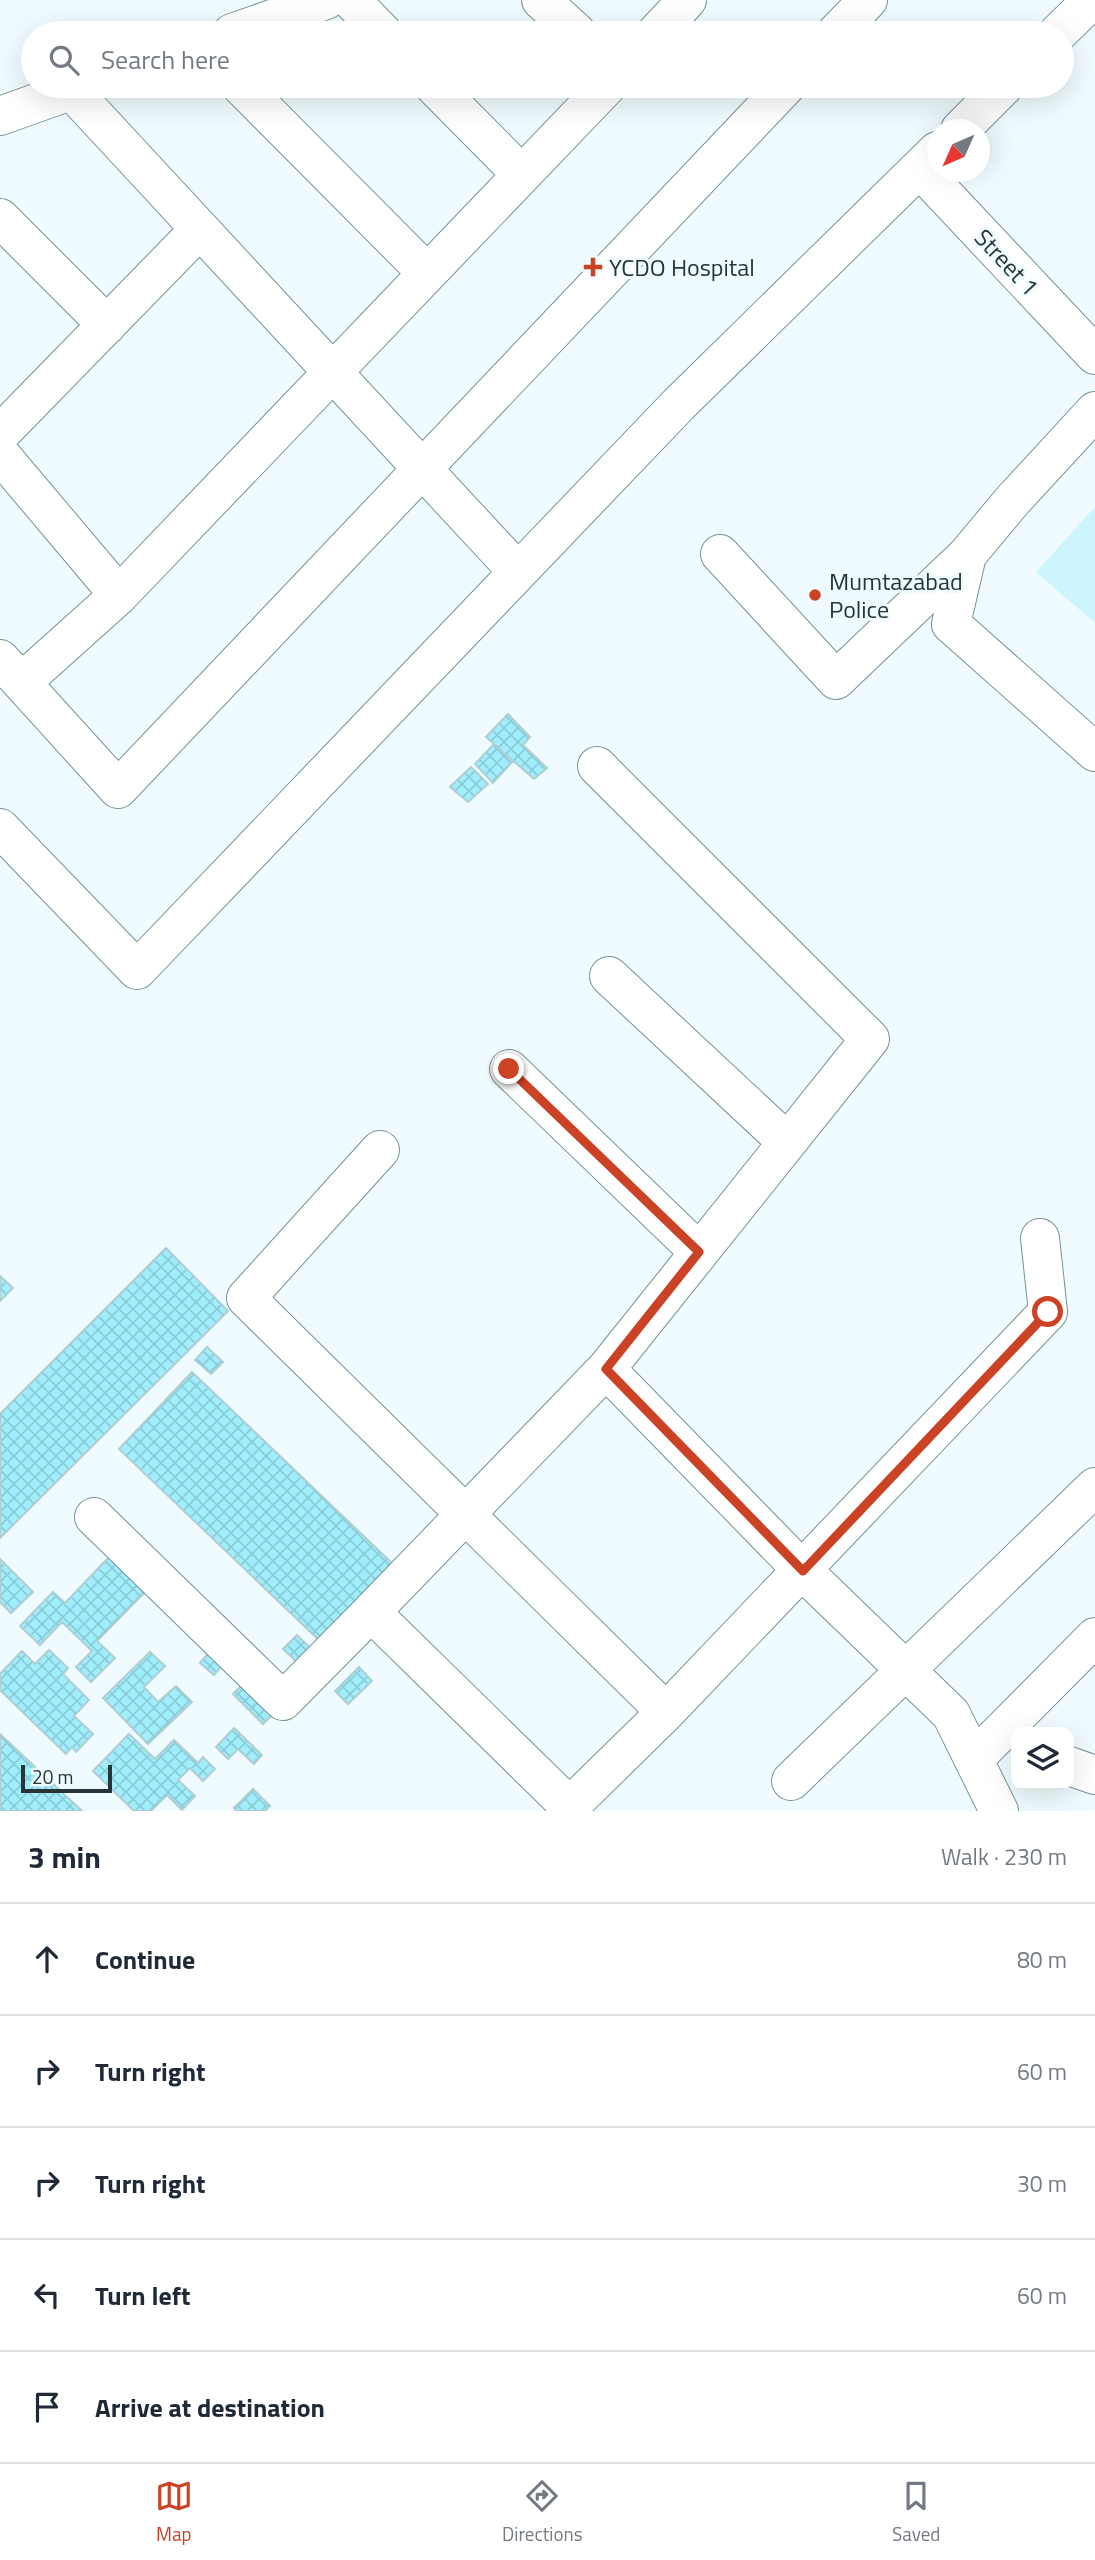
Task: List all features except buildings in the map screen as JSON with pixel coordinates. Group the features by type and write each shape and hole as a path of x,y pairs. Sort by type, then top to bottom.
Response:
{"street":[{"path":"266,21 326,0"},
{"path":"351,0 371,21"},
{"path":"541,0 564,21"},
{"path":"667,21 687,0"},
{"path":"847,21 867,0"},
{"path":"1070,21 1092,0"},
{"path":"0,116 50,98"},
{"path":"86,98 200,229 518,572"},
{"path":"253,98 426,273"},
{"path":"446,98 521,174"},
{"path":"595,98 119,595 11,670 118,789 775,98"},
{"path":"971,119 992,98"},
{"path":"0,828 137,970 678,404 927,162"},
{"name":"Street 1","path":"948,182 1095,355"},
{"path":"0,218 107,325"},
{"path":"0,435 200,229"},
{"path":"720,554 836,680 967,555 1012,501 1095,411"},
{"path":"0,454 119,595"},
{"path":"967,555 951,624 1095,752"},
{"path":"94,1517 283,1701 606,1369 870,1039 597,766"},
{"path":"610,976 787,1142"},
{"path":"509,1069 699,1252"},
{"path":"380,1150 246,1298 666,1712"},
{"path":"370,1612 568,1809 803,1571 1048,1312 1040,1238"},
{"path":"606,1369 905,1672 994,1750 999,1811"},
{"path":"791,1781 1095,1487"},
{"path":"994,1750 1095,1637"},
{"path":"1074,1768 1095,1775"}],"shaded area":[{"path":"1095,507 1095,623 1036,572"}],"place":[{"name":"YCDO Hospital","path":"593,267"},
{"name":"Mumtazabad Police","path":"815,595"}],"route":[{"path":"509,1069 699,1252 606,1369 803,1571 1048,1312"}]}
